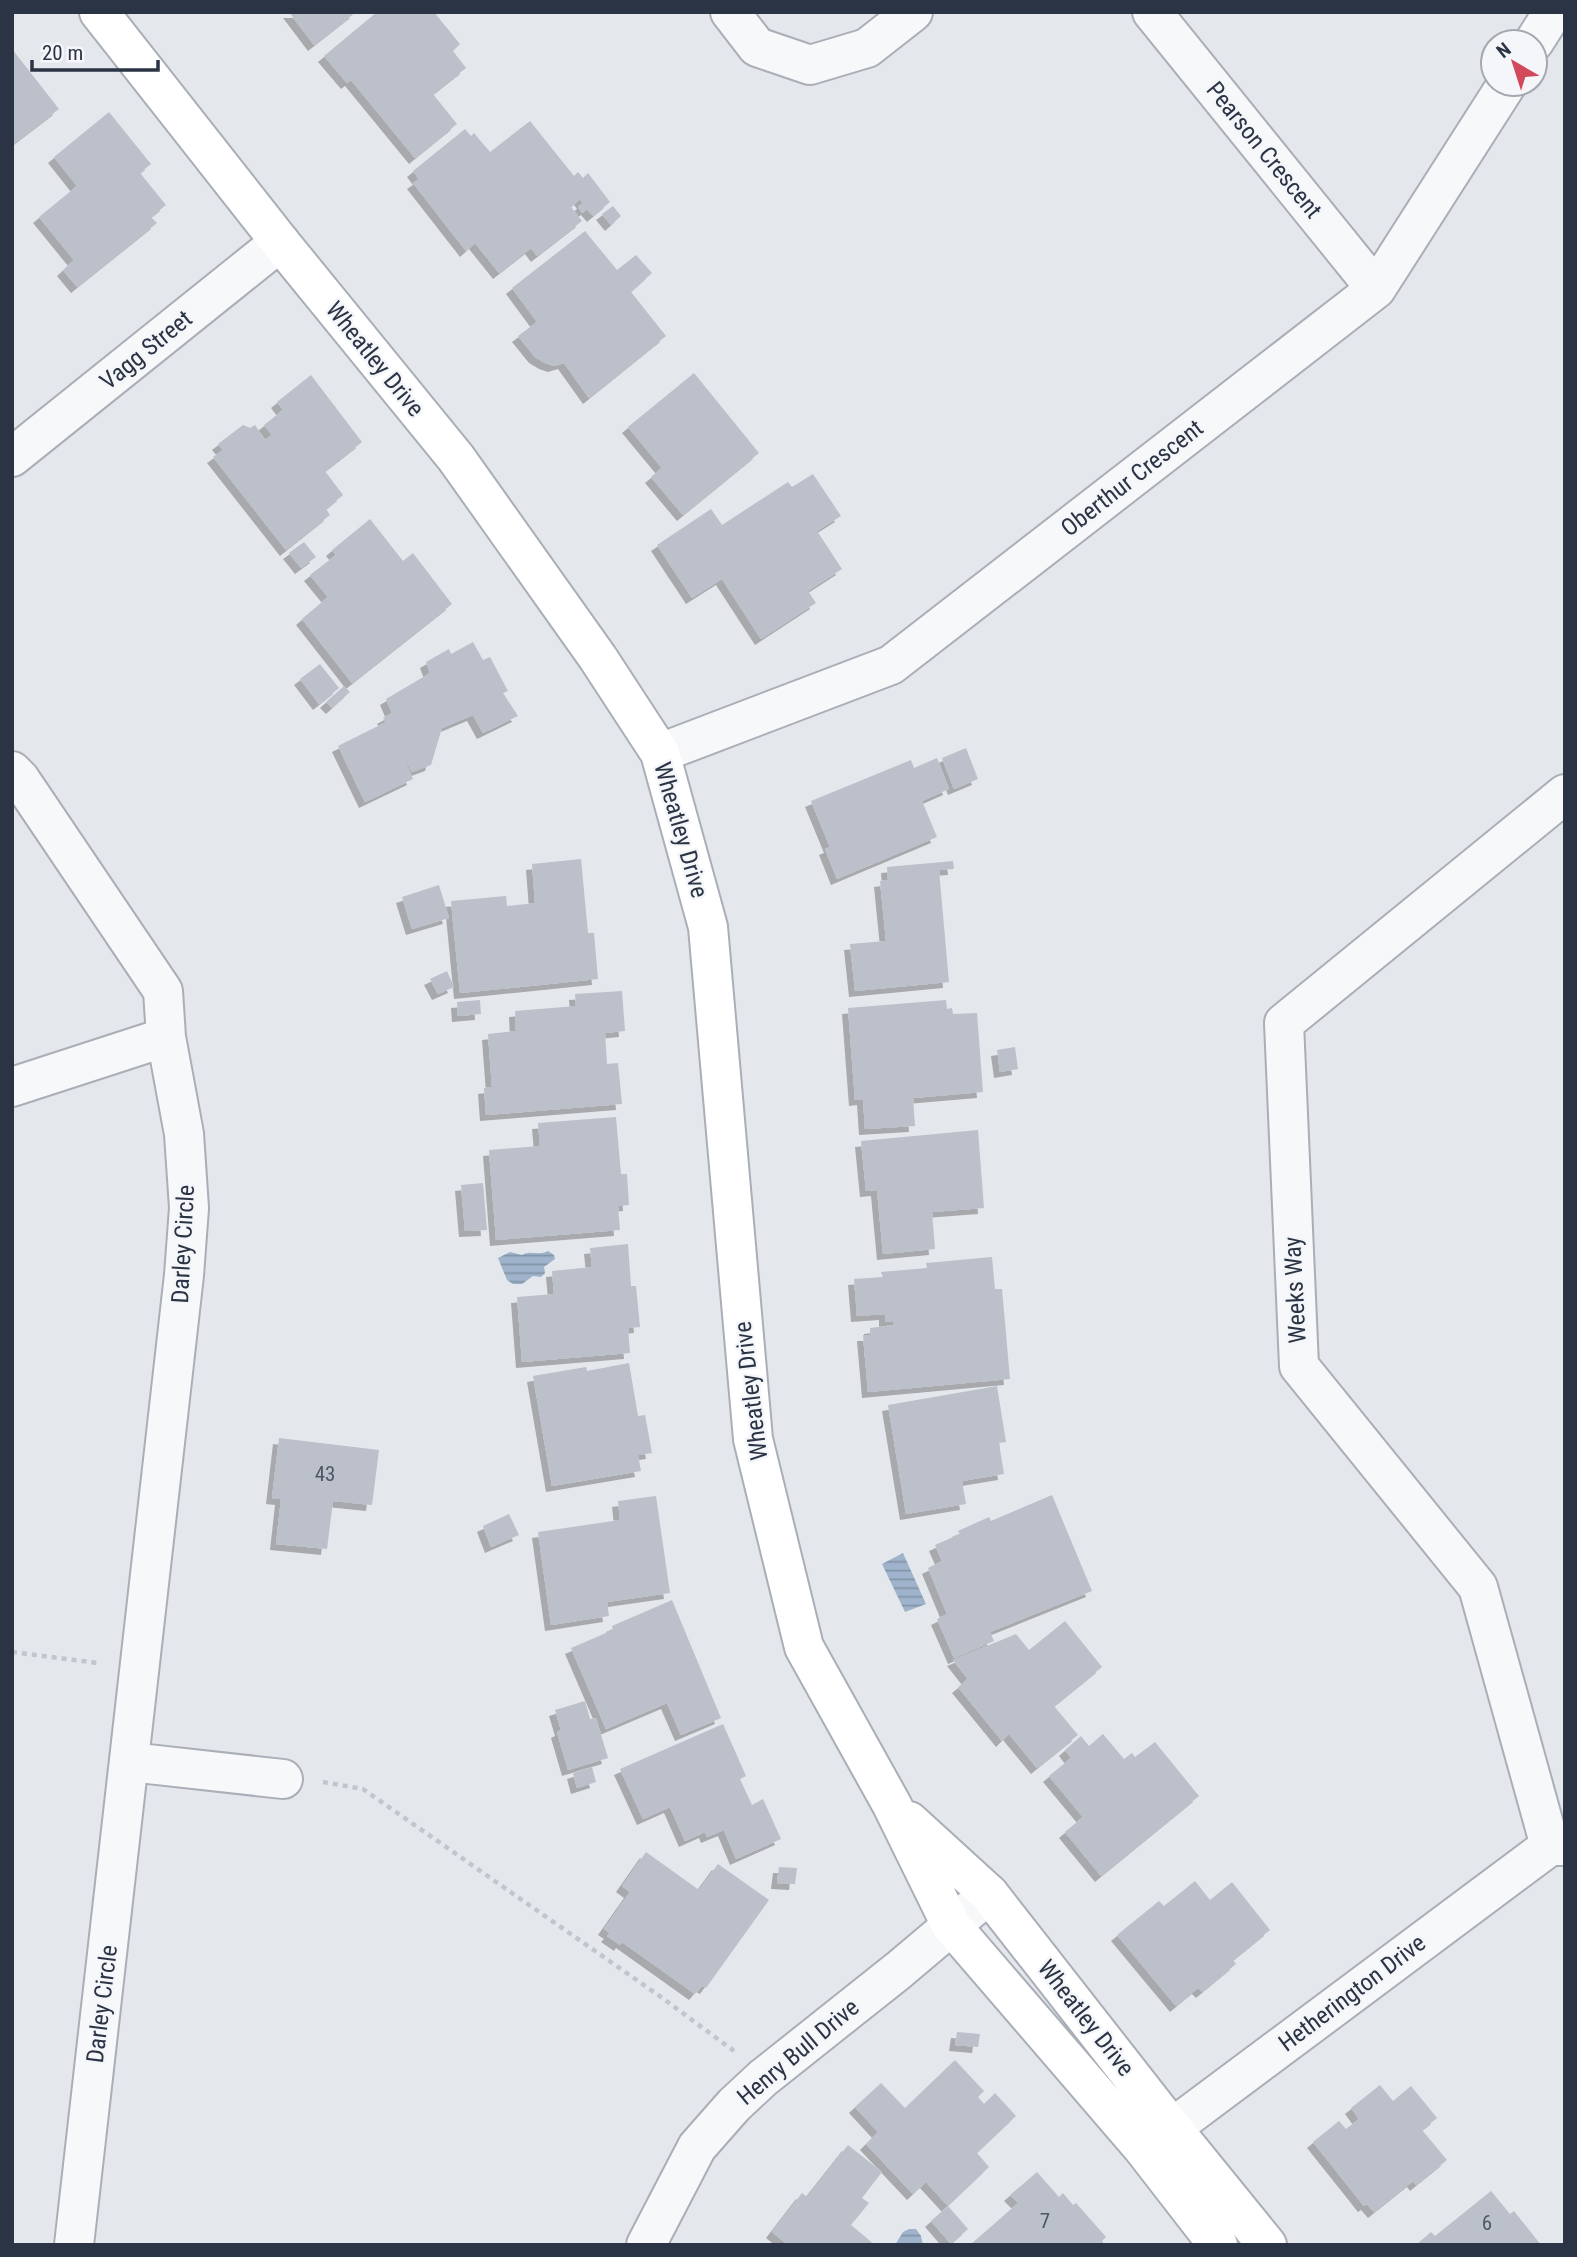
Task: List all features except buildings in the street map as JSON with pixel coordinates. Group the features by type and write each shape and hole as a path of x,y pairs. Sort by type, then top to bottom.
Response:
{"street":[{"name":"Wheatley Drive","path":"99,12 280,242 456,458 598,658 660,753 708,927 753,1439 804,1647 892,1805 951,1926 1157,2138 1267,2245"},
{"path":"730,12 757,47 810,65 867,48 913,12"},
{"name":"Pearson Crescent","path":"1152,12 1376,289"},
{"path":"1543,28 1553,12"},
{"name":"Oberthur Crescent","path":"660,753 891,665 1376,289 1498,98"},
{"name":"Vagg Street","path":"12,457 280,242"},
{"name":"Darley Circle","path":"12,771 163,991 166,1037 184,1134 189,1208 183,1288 141,1668 74,2245"},
{"name":"Weeks Way","path":"1558,1846 1478,1587 1298,1366 1283,1023 1565,794"},
{"path":"12,1087 166,1037"},
{"path":"130,1762 283,1779"},
{"name":"Wheatley Drive","path":"892,1805 989,1894 1157,2138 1218,2245"},
{"name":"Hetherington Drive","path":"1157,2138 1558,1846"},
{"name":"Henry Bull Drive","path":"646,2245 697,2147 734,2105 763,2078 989,1894"}],"path":[{"path":"12,1652 141,1668"},
{"path":"283,1779 345,1784 363,1789 661,1997 745,2059 763,2078"}],"water":[{"path":"548,1251 555,1259 544,1267 545,1273 541,1277 533,1276 522,1284 513,1284 507,1280 498,1258 510,1252 522,1255"},
{"path":"903,1553 926,1604 905,1612 882,1564"},
{"path":"916,2229 923,2245 895,2245 903,2232"}]}
